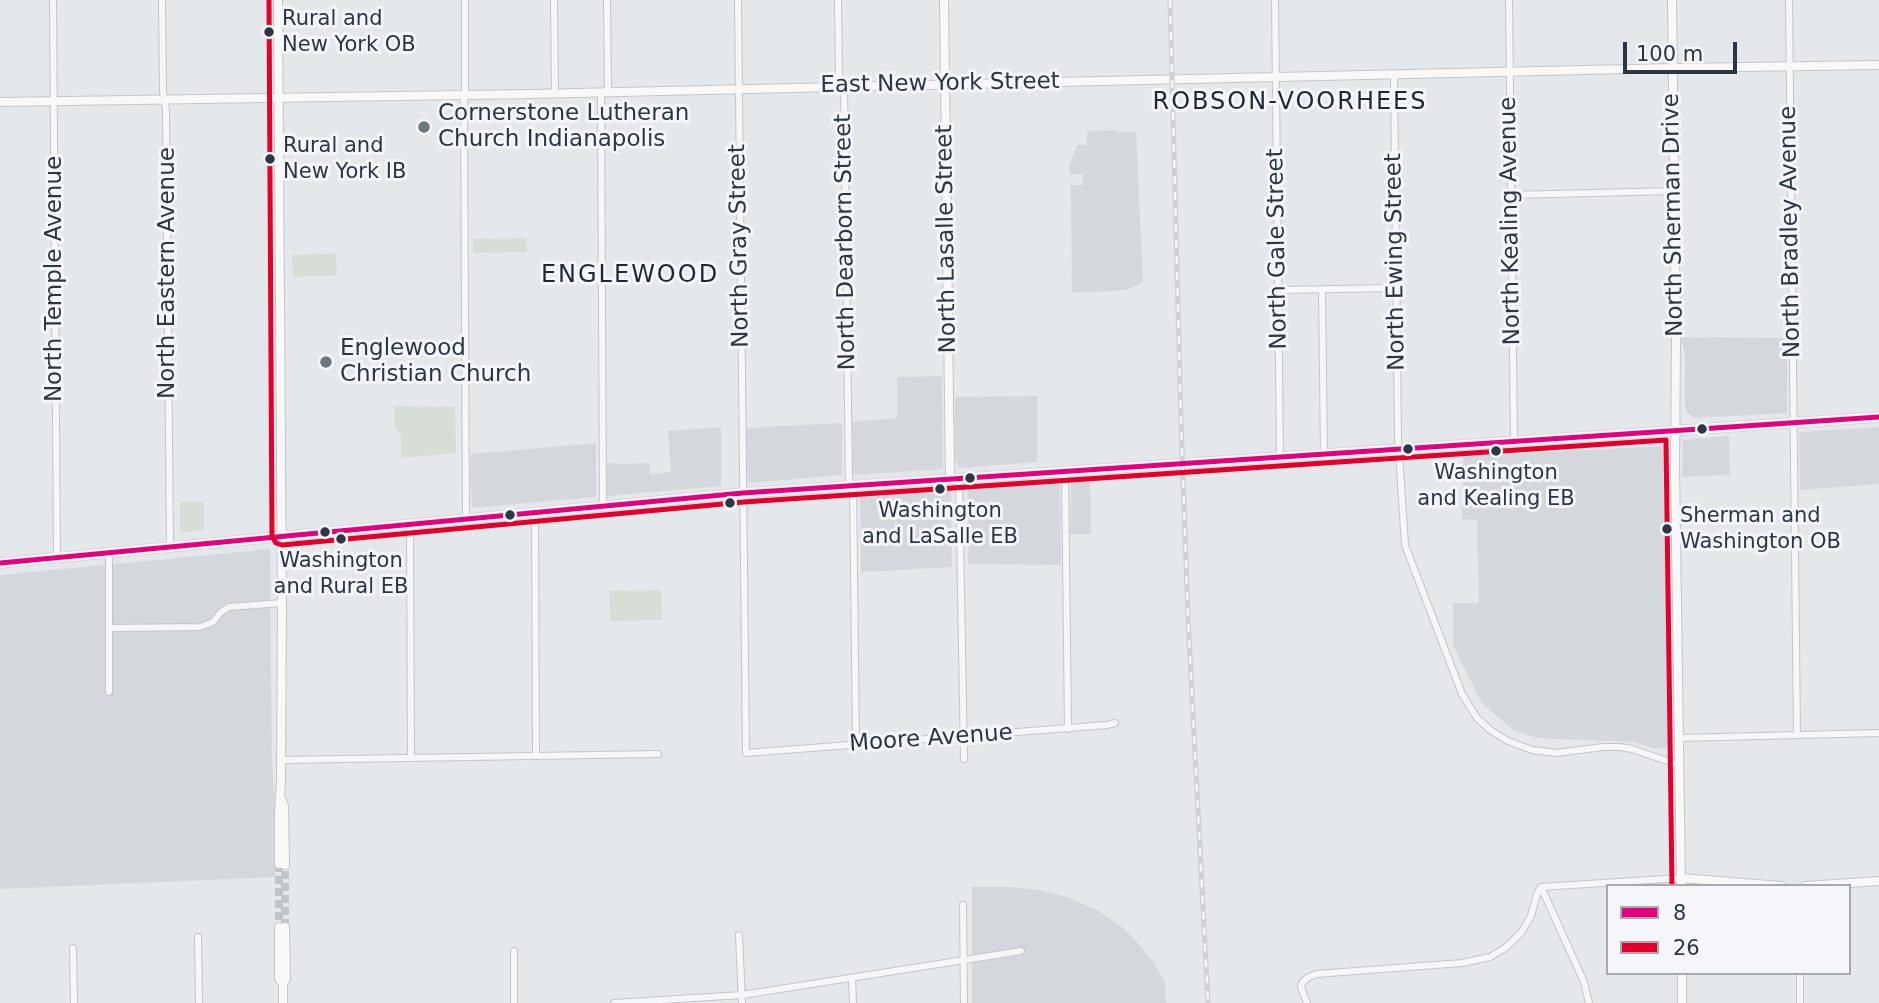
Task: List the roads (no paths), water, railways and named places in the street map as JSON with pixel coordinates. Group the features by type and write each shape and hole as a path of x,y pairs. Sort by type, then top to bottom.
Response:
{"main road":[{"path":"278,0 282,603 279,813 282,864"},
{"name":"North Lasalle Street","path":"944,0 955,479"},
{"name":"North Sherman Drive","path":"1672,0 1681,882"},
{"name":"East New York Street","path":"0,102 465,95 1879,65"},
{"path":"0,563 743,493 1879,417"},
{"path":"1836,884 1879,881"},
{"path":"1681,882 1731,884"},
{"path":"282,927 286,979 283,983 283,1003"},
{"path":"1682,975 1682,1003"}],"street":[{"name":"North Temple Avenue","path":"52,0 57,558"},
{"name":"North Eastern Avenue","path":"163,0 170,547"},
{"path":"465,0 466,520"},
{"path":"554,0 555,93"},
{"path":"603,507 604,92 607,0"},
{"name":"North Gray Street","path":"738,0 746,752"},
{"name":"North Dearborn Street","path":"838,0 839,78 844,86 856,744"},
{"name":"North Gale Street","path":"1275,0 1280,457"},
{"name":"North Kealing Avenue","path":"1509,0 1514,441"},
{"name":"North Bradley Avenue","path":"1789,0 1797,734"},
{"name":"North Ewing Street","path":"1394,75 1398,449 1405,545 1462,694 1478,718 1499,736 1531,750 1561,753 1615,746 1679,765"},
{"path":"1511,195 1674,191"},
{"path":"1278,290 1396,288"},
{"path":"1322,289 1324,454"},
{"path":"1065,471 1068,729"},
{"path":"955,479 964,759"},
{"path":"535,513 536,755"},
{"path":"410,524 411,758"},
{"path":"108,552 110,692"},
{"path":"109,628 200,628 213,622 229,607 282,603"},
{"name":"Moore Avenue","path":"746,752 1107,726 1115,723"},
{"path":"1679,738 1879,733"},
{"path":"281,760 658,754"},
{"path":"1625,884 1681,882"},
{"path":"1541,887 1606,885"},
{"path":"1307,1003 1302,983 1316,974 1462,964 1487,958 1506,948 1521,933 1533,912 1541,887"},
{"path":"1541,887 1584,982 1589,1003"},
{"path":"963,905 964,1003"},
{"path":"739,935 742,1003"},
{"path":"198,937 198,1003"},
{"path":"73,948 74,1003"},
{"path":"514,951 514,1003"},
{"path":"614,1003 742,995 1021,951"},
{"path":"1800,975 1800,1003"},
{"path":"852,978 853,1003"}],"tunnel":[{"path":"279,864 279,927"},
{"path":"285,865 285,927"}],"railway":[{"path":"1170,0 1188,618 1208,1003"}],"place":[{"name":"Rural and New York OB","path":"269,32"},
{"name":"Cornerstone Lutheran Church Indianapolis","path":"424,127"},
{"name":"Rural and New York IB","path":"270,159"},
{"name":"Englewood Christian Church","path":"326,362"},
{"name":"Washington and Kealing EB","path":"1496,451"},
{"name":"Washington and LaSalle EB","path":"940,489"},
{"name":"Sherman and Washington OB","path":"1667,529"},
{"name":"Washington and Rural EB","path":"341,539"}],"district":[{"name":"ROBSON-VOORHEES","path":"1290,103"},
{"name":"ENGLEWOOD","path":"630,276"}]}
